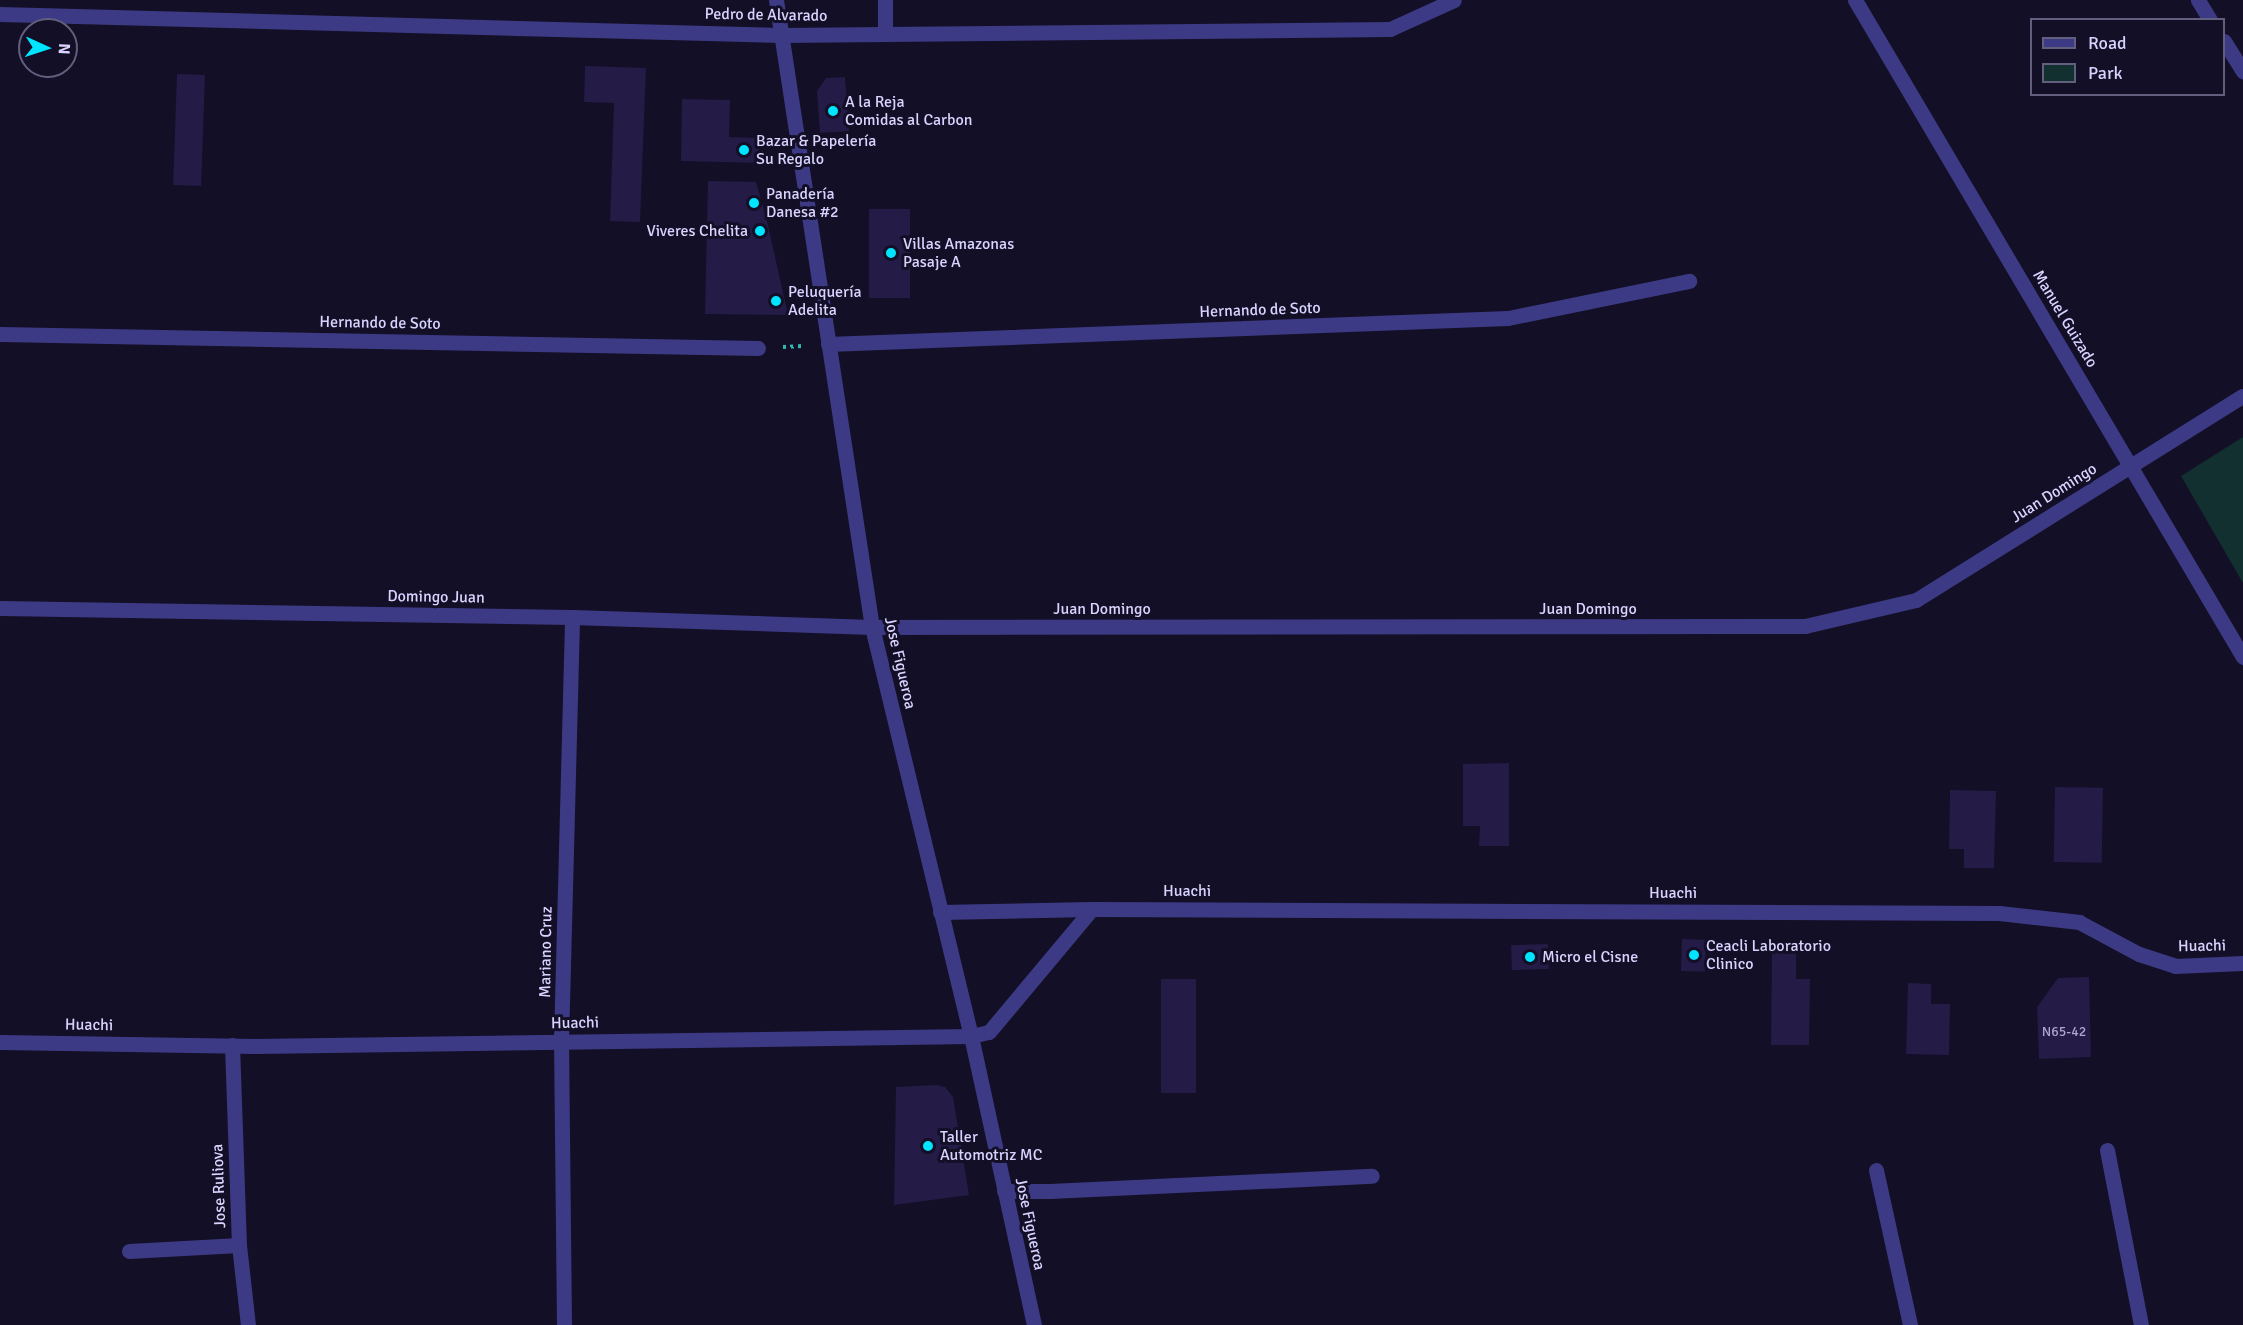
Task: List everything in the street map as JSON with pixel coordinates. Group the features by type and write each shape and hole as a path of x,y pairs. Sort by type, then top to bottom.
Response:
{"street":[{"name":"Jose Figueroa","path":"776,0 872,627 971,1036 1034,1325"},
{"path":"885,0 885,34"},
{"name":"Pedro de Alvarado","path":"0,14 781,35 885,34 1390,29 1454,0"},
{"name":"Manuel Guizado","path":"1855,0 2243,657"},
{"path":"2198,0 2209,18"},
{"path":"2225,44 2243,72"},
{"name":"Hernando de Soto","path":"828,344 1508,318 1689,281"},
{"name":"Hernando de Soto","path":"0,334 758,348"},
{"name":"Juan Domingo","path":"872,627 1805,626 1916,600 2243,396"},
{"name":"Domingo Juan","path":"0,608 572,617 872,627"},
{"name":"Mariano Cruz","path":"564,1325 561,1041 572,617"},
{"name":"Huachi","path":"0,1042 232,1045 971,1036 989,1032 1092,909"},
{"name":"Huachi","path":"940,912 1092,909 1999,913 2079,922 2139,954 2175,966 2243,963"},
{"name":"Jose Ruliova","path":"232,1045 239,1245 248,1325"},
{"path":"2108,1150 2140,1325"},
{"path":"1876,1170 1910,1325"},
{"path":"1004,1191 1050,1191 1372,1176"},
{"path":"129,1251 239,1245"}],"path":[{"path":"758,348 828,344"}],"green space":[{"path":"2243,437 2243,583 2181,476"}],"building":[{"path":"585,66 646,68 640,222 610,221 614,103 584,102"},
{"path":"177,74 205,75 201,186 173,185"},
{"name":"A la Reja Comidas al Carbon","path":"845,77 849,131 820,133 817,91 826,78"},
{"path":"682,99 730,100 729,137 756,138 762,163 681,161"},
{"path":"708,181 756,182 788,315 705,314"},
{"name":"Villas Amazonas Pasaje A","path":"869,209 910,209 910,298 869,298"},
{"path":"1509,763 1509,846 1479,846 1480,826 1463,826 1463,764"},
{"path":"2055,787 2103,788 2102,863 2054,862"},
{"path":"1950,790 1996,791 1994,868 1964,868 1964,849 1949,849"},
{"name":"Ceacli Laboratorio Clinico","path":"1682,939 1706,940 1705,972 1681,971"},
{"name":"Micro el Cisne","path":"1548,944 1549,969 1512,970 1511,945"},
{"path":"1772,951 1796,951 1796,979 1810,979 1809,1045 1771,1045"},
{"path":"2089,977 2091,1057 2039,1059 2037,1007 2058,978"},
{"path":"1161,979 1196,979 1196,1093 1161,1093"},
{"path":"1908,983 1931,984 1931,1004 1950,1004 1949,1055 1906,1054"},
{"name":"Taller Automotriz MC","path":"937,1085 945,1087 953,1097 969,1195 894,1205 896,1087"}],"place":[{"name":"A la Reja Comidas al Carbon","path":"833,111"},
{"name":"Bazar & Papelería Su Regalo","path":"744,150"},
{"name":"Panadería Danesa #2","path":"754,203"},
{"name":"Viveres Chelita","path":"760,231"},
{"name":"Villas Amazonas Pasaje A","path":"891,253"},
{"name":"Peluquería Adelita","path":"776,301"},
{"name":"Ceacli Laboratorio Clinico","path":"1694,955"},
{"name":"Micro el Cisne","path":"1530,957"},
{"name":"Taller Automotriz MC","path":"928,1146"}]}
